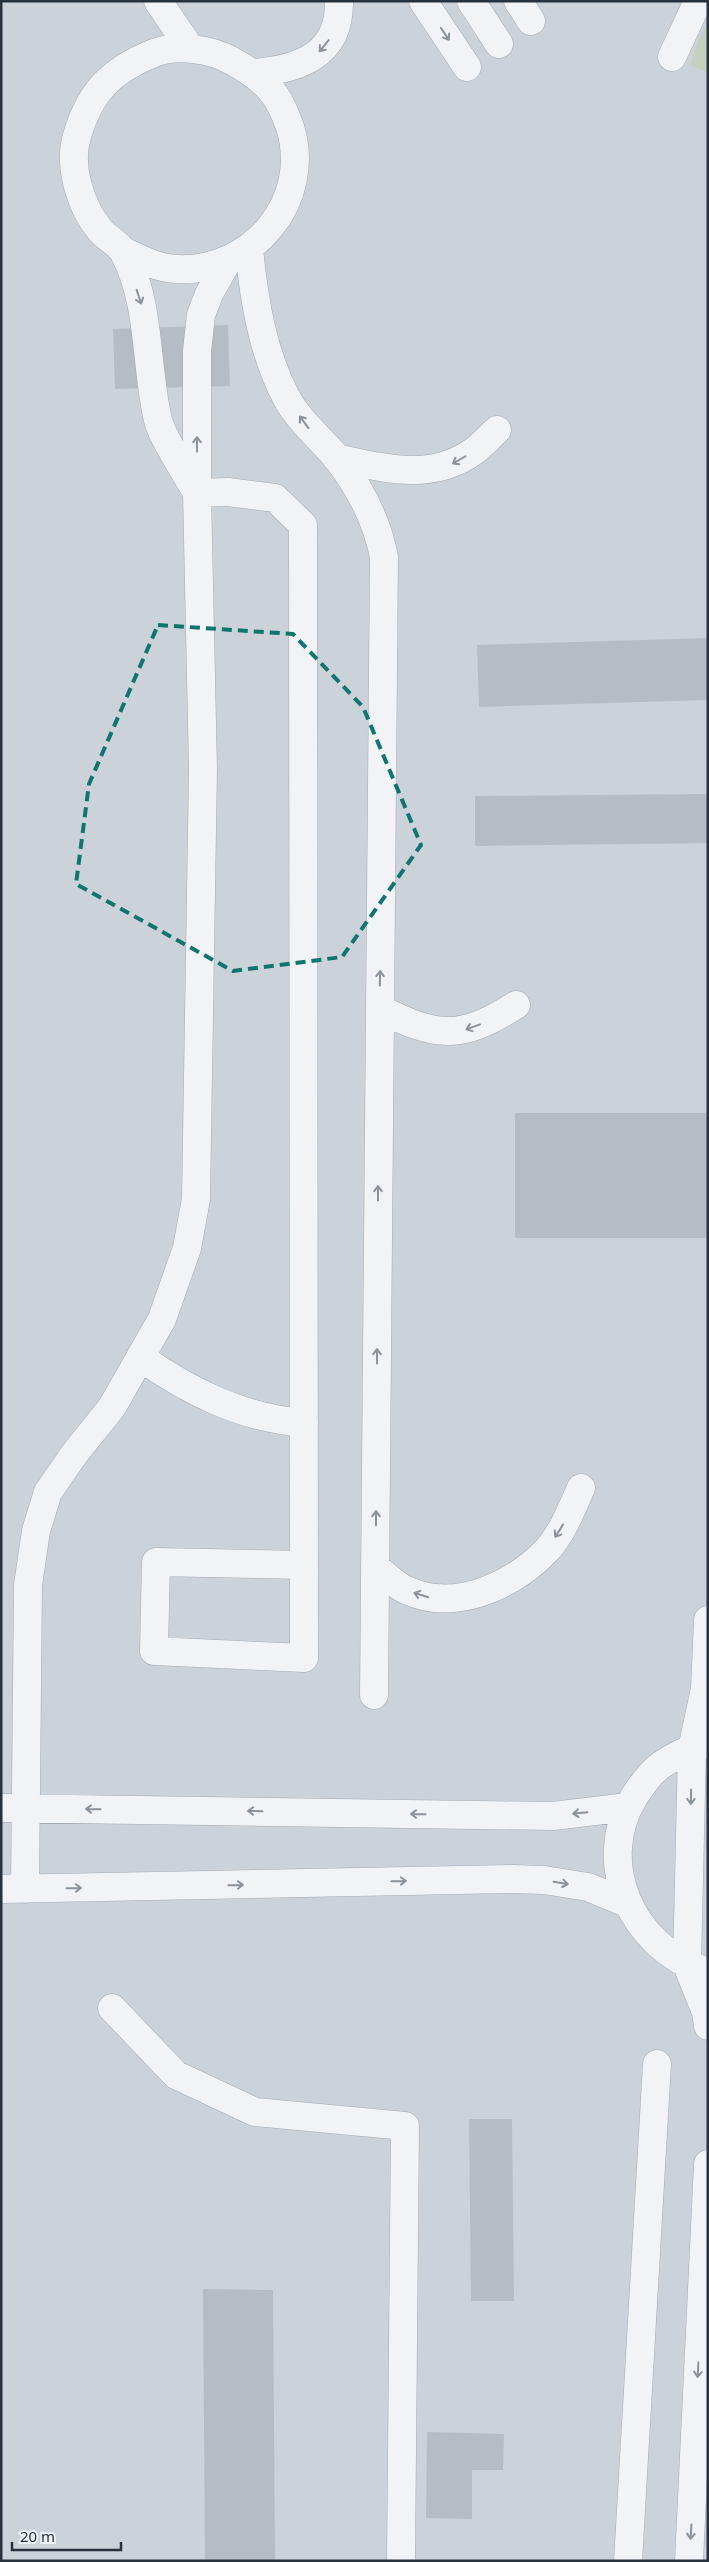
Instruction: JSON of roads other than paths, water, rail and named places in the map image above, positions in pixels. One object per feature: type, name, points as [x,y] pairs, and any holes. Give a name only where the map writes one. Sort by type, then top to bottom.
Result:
[{"type":"street","points":[[158,1],[190,48]]},
{"type":"street","points":[[254,73],[281,71],[300,65],[318,54],[330,40],[339,17],[339,1]]},
{"type":"street","points":[[423,1],[467,66]]},
{"type":"street","points":[[471,1],[499,44]]},
{"type":"street","points":[[672,57],[698,1]]},
{"type":"street","points":[[238,255],[202,268],[175,270],[148,263],[123,251],[99,229],[83,202],[75,171],[76,139],[86,108],[104,82],[129,63],[159,51],[190,48],[224,56],[254,73],[272,91],[285,113],[293,137],[295,162],[292,188],[282,211],[268,232],[238,255],[209,294],[201,315],[197,351],[197,493],[203,769],[196,1199],[187,1248],[162,1319],[112,1406],[75,1453],[48,1492],[36,1531],[28,1585],[14,1808],[13,1889],[514,1879],[544,1880],[588,1887],[627,1903]]},
{"type":"street","points":[[123,251],[142,303],[158,422],[197,493]]},
{"type":"street","points":[[238,255],[267,348],[286,397],[312,432],[336,458],[364,499],[380,536],[384,557],[374,1695]]},
{"type":"street","points":[[336,458],[388,469],[415,472],[449,465],[474,451],[497,430]]},
{"type":"street","points":[[197,493],[228,492],[275,498],[303,524],[304,1423],[304,1565],[304,1658],[154,1652],[156,1562],[304,1565]]},
{"type":"street","points":[[380,1010],[406,1023],[444,1032],[466,1030],[492,1020],[516,1005]]},
{"type":"street","points":[[140,1357],[170,1378],[209,1398],[275,1420],[304,1423]]},
{"type":"street","points":[[375,1567],[405,1590],[428,1598],[457,1599],[490,1589],[521,1574],[549,1547],[568,1517],[581,1488]]},
{"type":"street","points":[[708,1620],[700,1746],[697,1968],[708,2026]]},
{"type":"street","points":[[697,1968],[662,1949],[641,1929],[627,1903],[619,1871],[619,1838],[628,1807],[642,1785],[660,1766],[700,1746]]},
{"type":"street","points":[[14,1808],[554,1816],[628,1807]]},
{"type":"street","points":[[112,2008],[176,2075],[255,2112],[405,2126],[401,2561]]},
{"type":"street","points":[[628,2561],[657,2064]]},
{"type":"street","points":[[689,2561],[708,2164]]}]
